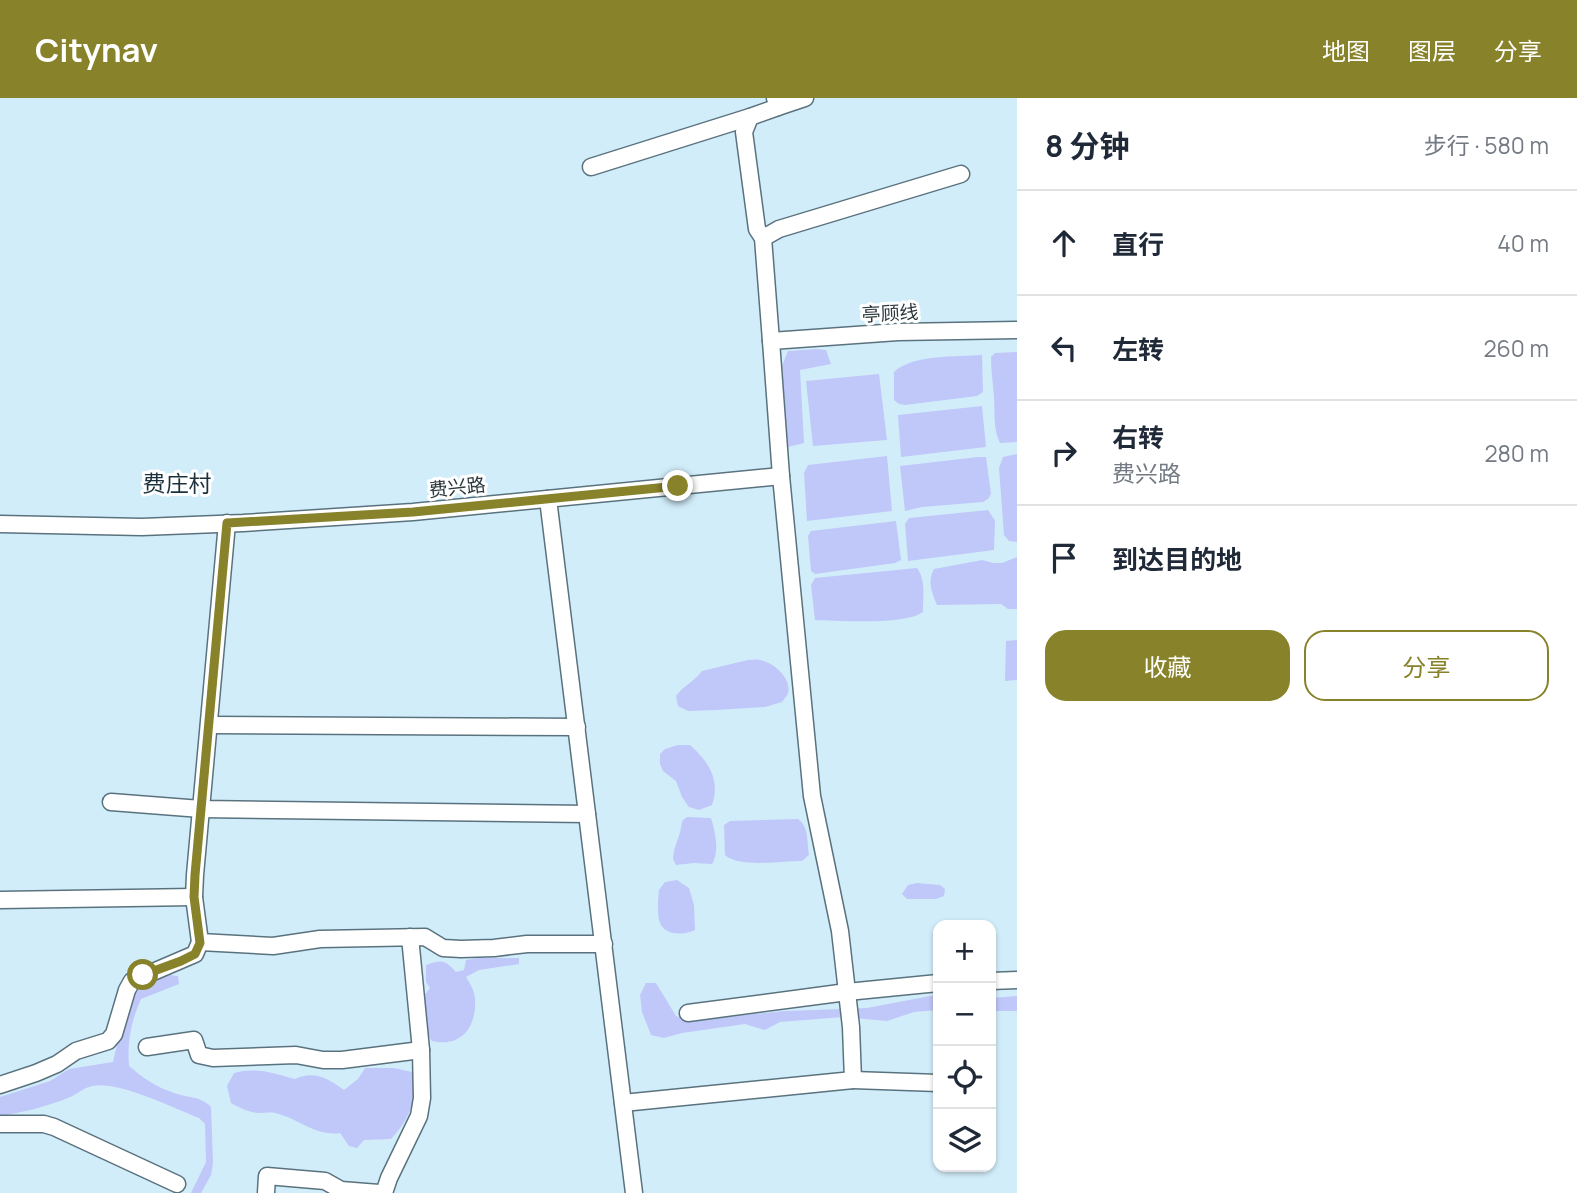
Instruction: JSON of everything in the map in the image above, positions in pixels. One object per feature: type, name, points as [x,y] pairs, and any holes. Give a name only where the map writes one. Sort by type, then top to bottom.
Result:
[{"type":"street","points":[[591,167],[750,117],[776,102],[804,98]]},
{"type":"street","points":[[750,117],[744,132],[757,229],[763,237],[781,477],[812,796],[840,931],[851,1027],[853,1080]]},
{"type":"street","points":[[763,237],[779,229],[961,174]]},
{"type":"street","name":"亭顾线","points":[[770,338],[1017,330]]},
{"type":"street","name":"费兴路","points":[[0,524],[142,527],[413,512],[781,477]]},
{"type":"street","points":[[548,499],[634,1193]]},
{"type":"street","points":[[0,1085],[57,1064],[76,1051],[108,1041],[114,1034],[132,981],[195,954],[200,943],[194,897],[227,523]]},
{"type":"street","points":[[209,725],[577,727]]},
{"type":"street","points":[[111,802],[201,809],[587,814]]},
{"type":"street","points":[[0,900],[194,897]]},
{"type":"street","points":[[266,1193],[267,1176],[325,1181],[341,1190],[382,1193],[419,1116],[422,1098],[421,1050],[410,937]]},
{"type":"street","points":[[200,943],[273,946],[320,939],[425,937],[443,948],[461,949],[527,944],[604,944]]},
{"type":"street","points":[[996,981],[1017,981]]},
{"type":"street","points":[[688,1013],[933,985]]},
{"type":"street","points":[[147,1046],[194,1040],[199,1055],[213,1058],[296,1055],[323,1060],[421,1050]]},
{"type":"street","points":[[623,1103],[853,1080],[933,1083]]},
{"type":"street","points":[[0,1124],[44,1124],[54,1127],[177,1184]]},
{"type":"water","points":[[826,350],[831,364],[800,370],[804,443],[788,447],[782,366],[788,351]]},
{"type":"water","points":[[1017,352],[1017,442],[1000,443],[995,427],[991,357],[995,353]]},
{"type":"water","points":[[982,355],[983,392],[977,396],[905,405],[894,400],[894,372],[902,366],[924,359]]},
{"type":"water","points":[[879,374],[887,440],[813,446],[806,381]]},
{"type":"water","points":[[982,406],[986,447],[901,457],[898,415]]},
{"type":"water","points":[[1017,454],[1017,542],[1009,541],[1004,535],[999,468],[1003,457]]},
{"type":"water","points":[[887,456],[892,511],[807,521],[804,473],[808,465]]},
{"type":"water","points":[[986,457],[991,494],[988,499],[983,502],[905,511],[900,466]]},
{"type":"water","points":[[988,510],[995,521],[994,550],[908,561],[905,524],[909,518]]},
{"type":"water","points":[[896,521],[901,560],[815,574],[811,571],[808,536],[811,531]]},
{"type":"water","points":[[1017,557],[1017,609],[1008,609],[1001,604],[937,605],[931,583],[934,569],[982,560],[1002,563]]},
{"type":"water","points":[[917,568],[923,583],[923,612],[888,621],[815,620],[811,585],[815,578]]},
{"type":"water","points":[[1017,640],[1017,680],[1005,681],[1006,641]]},
{"type":"water","points":[[748,660],[765,661],[776,667],[784,676],[788,693],[782,702],[765,707],[716,710],[688,711],[678,706],[676,696],[702,671]]},
{"type":"water","points":[[690,745],[707,764],[715,787],[712,805],[699,810],[689,807],[676,781],[663,771],[660,754],[665,749]]},
{"type":"water","points":[[687,817],[711,818],[716,848],[712,864],[676,865],[673,859],[675,849],[682,821]]},
{"type":"water","points":[[798,819],[806,830],[809,855],[802,861],[750,863],[725,855],[724,825],[730,821]]},
{"type":"water","points":[[677,880],[689,888],[694,905],[695,930],[686,933],[666,930],[659,920],[659,890],[665,882]]},
{"type":"water","points":[[908,885],[940,885],[945,889],[944,896],[936,899],[907,899],[902,894]]},
{"type":"water","points":[[519,958],[519,964],[479,970],[466,977],[475,998],[470,1026],[466,1033],[452,1041],[432,1041],[426,1032],[423,997],[430,988],[426,982],[426,965],[442,962],[456,972],[464,970],[466,960]]},
{"type":"water","points":[[170,975],[178,976],[179,984],[141,999],[130,1032],[129,1066],[161,1088],[199,1099],[211,1107],[213,1163],[211,1175],[201,1193],[191,1193],[206,1162],[205,1124],[199,1118],[146,1096],[116,1087],[92,1086],[51,1104],[0,1116],[0,1097],[50,1081],[69,1069],[113,1062],[124,1014],[134,991],[146,983]]},
{"type":"water","points":[[646,983],[656,983],[676,1016],[689,1020],[786,1011],[867,1008],[930,996],[933,996],[933,1010],[914,1012],[887,1021],[843,1017],[780,1022],[765,1030],[745,1024],[664,1038],[651,1035],[642,1012],[640,995]]},
{"type":"water","points":[[1017,996],[1017,1011],[996,1011],[996,998]]},
{"type":"water","points":[[365,1068],[394,1068],[412,1072],[414,1090],[407,1117],[391,1139],[364,1140],[357,1148],[349,1146],[340,1133],[315,1130],[283,1115],[241,1108],[231,1103],[227,1086],[234,1073],[258,1071],[295,1079],[315,1075],[344,1090],[358,1079]]},
{"type":"district","name":"费庄村","points":[[177,483]]},
{"type":"route","points":[[143,975],[195,954],[200,943],[194,897],[195,875],[227,523],[413,512],[678,486]]}]
